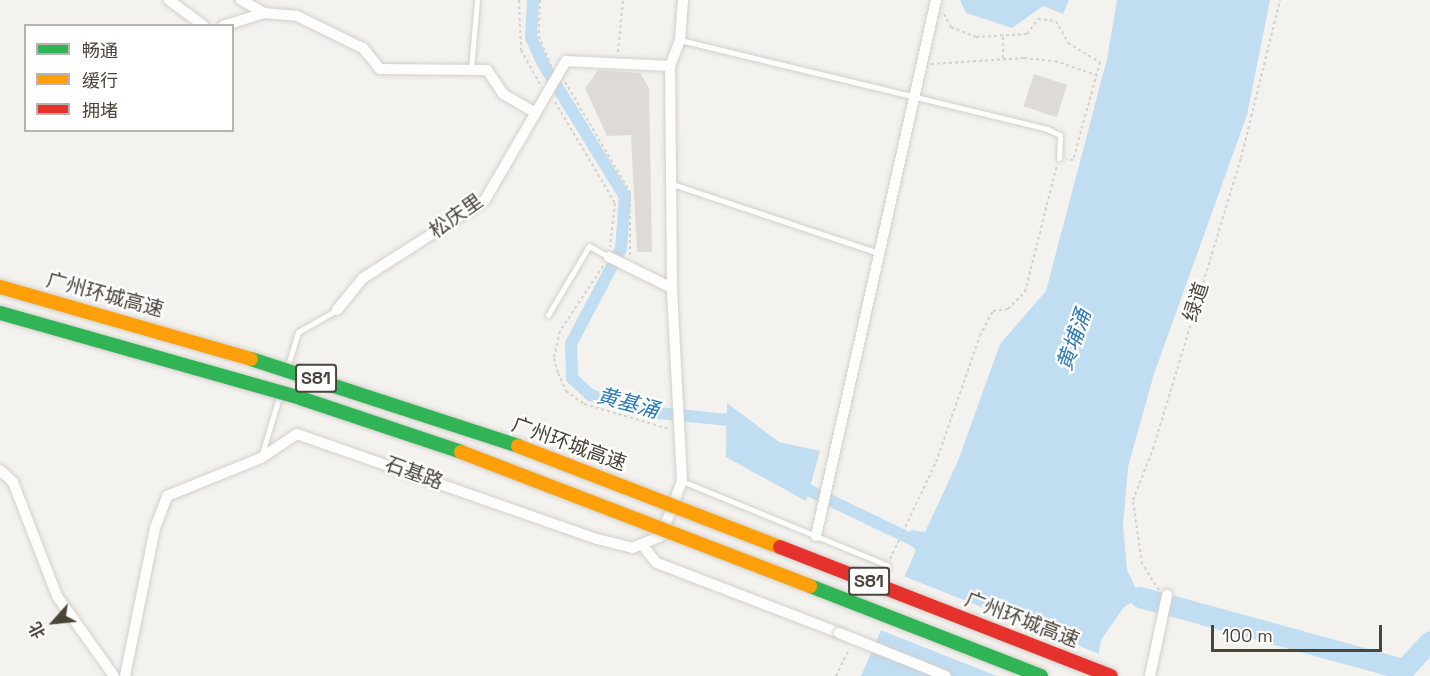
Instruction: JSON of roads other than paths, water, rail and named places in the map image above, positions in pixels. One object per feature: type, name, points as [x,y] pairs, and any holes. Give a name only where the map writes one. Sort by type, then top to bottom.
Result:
[{"type":"highway","name":"广州环城高速","points":[[0,287],[284,368],[536,452],[1111,676]]},
{"type":"highway","name":"S81","points":[[0,313],[289,395],[495,463],[1041,676]]},
{"type":"street","points":[[169,0],[201,24]]},
{"type":"street","points":[[241,0],[264,13]]},
{"type":"street","points":[[683,0],[680,40],[670,66],[672,288],[678,349],[678,428],[682,481],[661,536],[643,546],[657,563],[946,676]]},
{"type":"street","points":[[816,536],[911,96],[936,0]]},
{"type":"street","points":[[229,24],[264,13],[297,16],[363,48],[380,69],[487,70],[503,94],[536,113]]},
{"type":"street","name":"松庆里","points":[[337,310],[363,278],[485,200],[559,77],[566,61],[670,66]]},
{"type":"street","points":[[609,257],[672,288]]},
{"type":"street","name":"石基路","points":[[125,676],[162,503],[179,489],[261,458],[297,434],[307,434],[597,539],[643,546]]},
{"type":"street","points":[[0,470],[13,482],[57,596],[114,676]]},
{"type":"street","points":[[1150,676],[1167,597]]},
{"type":"lane","points":[[471,69],[477,0]]},
{"type":"lane","points":[[680,40],[1047,129],[1060,135],[1059,158]]},
{"type":"lane","points":[[670,184],[878,253]]},
{"type":"lane","points":[[548,315],[589,246],[609,257]]},
{"type":"lane","points":[[261,458],[298,332],[337,310]]},
{"type":"lane","points":[[665,349],[678,349]]},
{"type":"lane","points":[[682,481],[887,565]]},
{"type":"water","points":[[960,0],[1069,0],[1063,14],[1043,6],[1012,28],[966,13]]},
{"type":"water","name":"黄埔涌","points":[[1117,0],[1270,0],[1247,115],[1154,374],[1128,467],[1123,525],[1127,570],[1140,597],[1124,607],[1101,640],[1095,676],[861,676],[916,550],[907,541],[911,530],[925,532],[958,461],[1000,344],[1046,291],[1107,59]]},
{"type":"water","points":[[727,403],[779,442],[820,451],[806,501],[726,457]]},
{"type":"waterway","name":"黄基涌","points":[[533,0],[531,37],[542,62],[625,197],[621,249],[571,344],[572,378],[590,395],[648,412],[729,420],[738,429]]},
{"type":"waterway","name":"黄基涌","points":[[796,484],[921,544]]},
{"type":"waterway","points":[[1140,597],[1404,669],[1430,641]]}]
